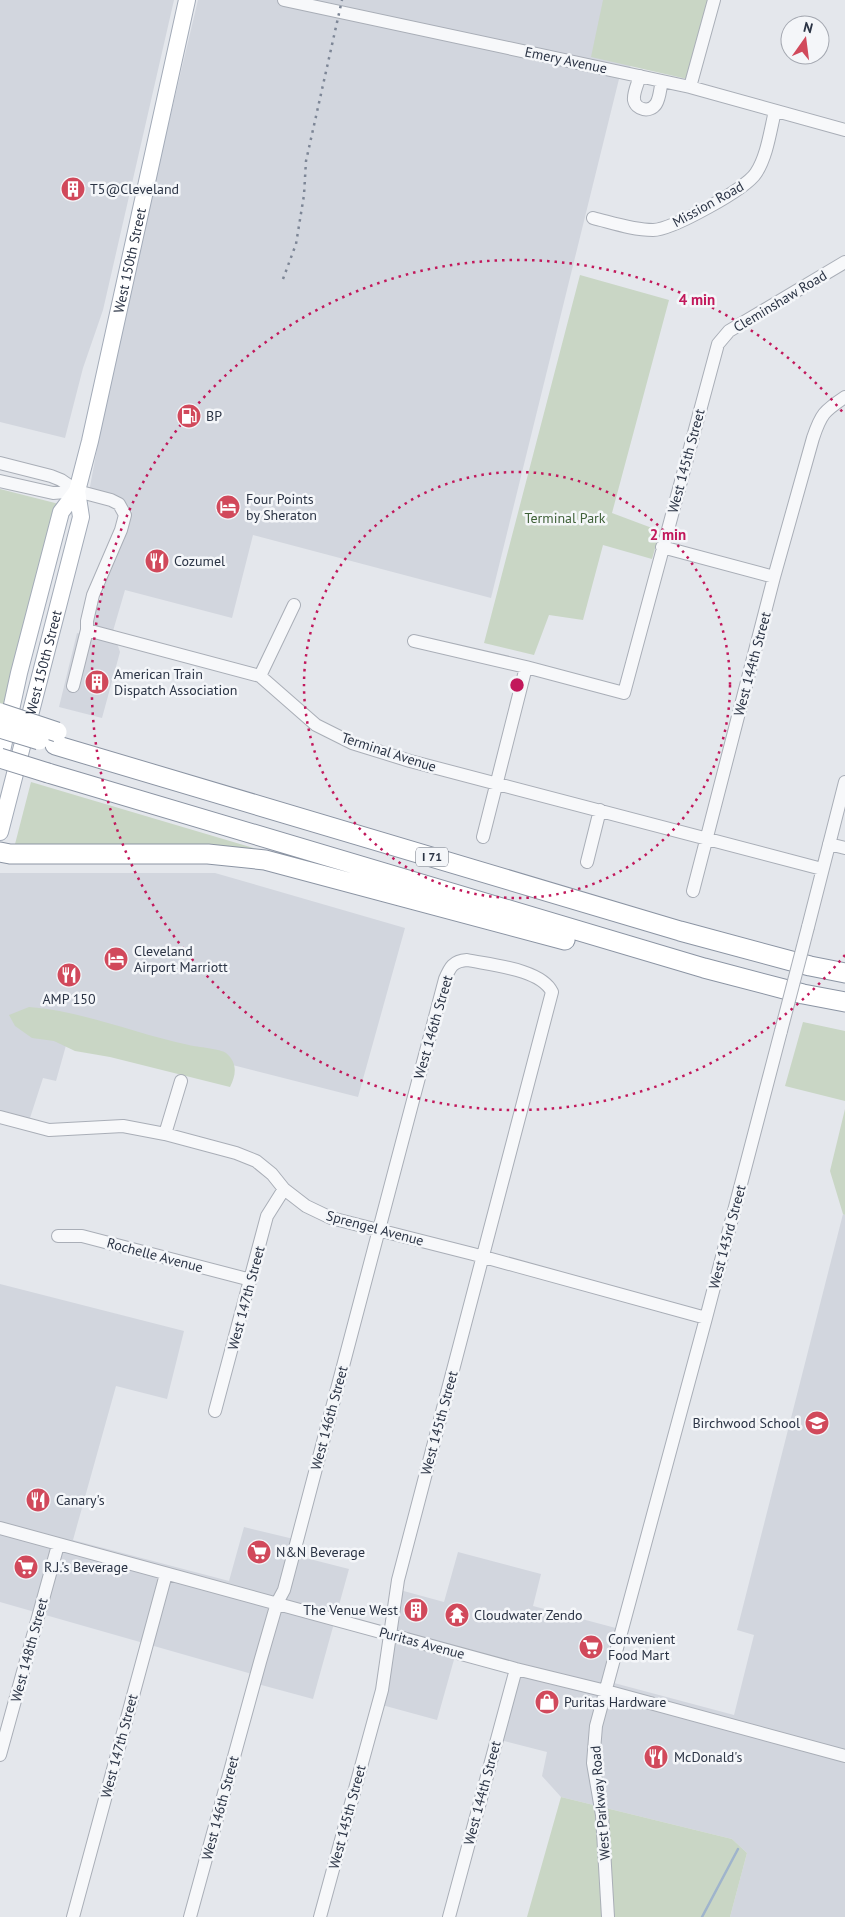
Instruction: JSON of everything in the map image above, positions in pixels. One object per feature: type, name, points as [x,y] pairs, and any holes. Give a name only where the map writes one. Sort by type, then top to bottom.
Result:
[{"type":"highway","points":[[0,713],[56,738]]},
{"type":"highway","points":[[0,728],[56,738],[695,924],[810,966],[845,973]]},
{"type":"highway","name":"I 71","points":[[0,759],[704,968],[803,994],[845,1002]]},
{"type":"highway","points":[[0,852],[10,854],[208,854],[265,860],[584,945],[704,968]]},
{"type":"main road","name":"West 150th Street","points":[[0,832],[81,517],[77,491],[122,300],[187,0]]},
{"type":"main road","name":"West 150th Street","points":[[0,759],[19,673],[61,512],[77,491]]},
{"type":"street","name":"Emery Avenue","points":[[284,0],[690,87],[845,130]]},
{"type":"street","points":[[690,87],[714,0]]},
{"type":"street","points":[[640,76],[634,98],[636,105],[643,109],[650,109],[656,104],[662,81]]},
{"type":"street","name":"Mission Road","points":[[594,218],[628,227],[655,230],[679,223],[743,186],[755,174],[763,158],[775,112]]},
{"type":"street","name":"Cleminshaw Road","points":[[718,344],[729,331],[845,262]]},
{"type":"street","name":"West 145th Street","points":[[526,667],[624,694],[718,344]]},
{"type":"street","name":"West 144th Street","points":[[693,891],[774,577],[813,438],[820,418],[829,407],[845,397]]},
{"type":"street","points":[[0,463],[51,476],[61,480],[77,491]]},
{"type":"street","points":[[0,480],[53,493],[77,491],[111,500],[119,504],[125,515],[121,530],[93,595],[87,620],[88,630],[73,686]]},
{"type":"street","points":[[662,547],[774,577]]},
{"type":"street","points":[[260,676],[294,605]]},
{"type":"street","name":"Terminal Avenue","points":[[88,630],[260,676],[316,725],[352,743],[410,761],[707,838],[822,870]]},
{"type":"street","points":[[414,641],[526,667],[483,837]]},
{"type":"street","name":"West 143rd Street","points":[[606,1691],[706,1318],[845,782]]},
{"type":"street","points":[[587,862],[600,810]]},
{"type":"street","points":[[830,844],[845,848]]},
{"type":"street","name":"West 146th Street","points":[[190,1917],[277,1603],[284,1590],[445,979],[452,965],[458,960],[498,966]]},
{"type":"street","name":"West 145th Street","points":[[320,1917],[382,1690],[398,1580],[552,992],[548,984],[530,974],[498,966]]},
{"type":"street","points":[[165,1134],[182,1081]]},
{"type":"street","name":"Sprengel Avenue","points":[[0,1117],[50,1130],[123,1126],[165,1134],[236,1152],[256,1161],[272,1174],[284,1189],[306,1206],[331,1218],[706,1318]]},
{"type":"street","name":"West 147th Street","points":[[215,1411],[267,1216],[284,1189]]},
{"type":"street","name":"Rochelle Avenue","points":[[58,1236],[82,1236],[251,1280]]},
{"type":"street","name":"Puritas Avenue","points":[[0,1528],[516,1669],[606,1691],[845,1756]]},
{"type":"street","name":"West 148th Street","points":[[0,1755],[58,1545]]},
{"type":"street","name":"West 147th Street","points":[[73,1917],[166,1574]]},
{"type":"street","name":"West 144th Street","points":[[449,1917],[516,1669]]},
{"type":"street","name":"West Parkway Road","points":[[606,1691],[596,1726],[593,1763],[602,1815],[608,1917]]},
{"type":"shaded area","name":"T5@Cleveland","points":[[0,0],[174,0],[103,310],[83,368],[65,438],[0,422]]},
{"type":"shaded area","points":[[198,0],[650,0],[630,68],[619,79],[491,598],[253,535],[232,618],[125,590],[113,631],[91,624],[132,511],[89,492],[118,336]]},
{"type":"shaded area","points":[[77,633],[117,643],[120,652],[102,718],[59,707]]},
{"type":"shaded area","points":[[0,873],[215,873],[405,928],[358,1097],[72,1024],[56,1081],[43,1078],[29,1121],[0,1113]]},
{"type":"shaded area","points":[[843,1214],[845,1215],[845,1917],[730,1917],[747,1853],[732,1839],[561,1797],[542,1776],[547,1752],[500,1740],[519,1675],[455,1656],[437,1720],[382,1705],[400,1590],[444,1602],[458,1552],[541,1574],[533,1606],[627,1631],[614,1683],[734,1715],[754,1635],[737,1630]]},
{"type":"shaded area","points":[[0,1284],[184,1331],[167,1399],[116,1386],[73,1540],[229,1581],[244,1527],[302,1541],[298,1556],[349,1569],[313,1699],[250,1682],[252,1674],[0,1602]]},
{"type":"green space","points":[[603,0],[708,0],[687,79],[591,57]]},
{"type":"green space","name":"Terminal Park","points":[[580,275],[669,300],[612,513],[660,531],[652,559],[603,545],[583,620],[549,615],[534,655],[484,643]]},
{"type":"green space","points":[[0,489],[59,504],[9,706],[0,703]]},
{"type":"green space","points":[[31,782],[270,853],[14,848]]},
{"type":"green space","points":[[29,1007],[69,1013],[226,1053],[233,1061],[235,1069],[232,1083],[230,1087],[110,1057],[75,1051],[54,1041],[32,1038],[15,1026],[9,1015]]},
{"type":"green space","points":[[803,1022],[845,1031],[845,1101],[785,1086]]},
{"type":"green space","points":[[845,1109],[845,1215],[843,1214],[830,1171]]},
{"type":"green space","points":[[561,1797],[732,1839],[747,1853],[730,1917],[527,1917]]},
{"type":"waterway","points":[[702,1917],[738,1849]]},
{"type":"railway","points":[[283,279],[296,244],[304,195],[306,161],[342,0]]},
{"type":"place","name":"T5@Cleveland","points":[[73,189]]},
{"type":"place","name":"BP","points":[[189,416]]},
{"type":"place","name":"Four Points by Sheraton","points":[[228,507]]},
{"type":"place","name":"Cozumel","points":[[157,561]]},
{"type":"place","name":"American Train Dispatch Association","points":[[97,682]]},
{"type":"place","name":"Cleveland Airport Marriott","points":[[116,959]]},
{"type":"place","name":"AMP 150","points":[[69,975]]},
{"type":"place","name":"Birchwood School","points":[[817,1423]]},
{"type":"place","name":"Canary's","points":[[38,1500]]},
{"type":"place","name":"N&N Beverage","points":[[259,1552]]},
{"type":"place","name":"R.J.'s Beverage","points":[[26,1567]]},
{"type":"place","name":"The Venue West","points":[[416,1610]]},
{"type":"place","name":"Cloudwater Zendo","points":[[457,1615]]},
{"type":"place","name":"Convenient Food Mart","points":[[591,1647]]},
{"type":"place","name":"Puritas Hardware","points":[[547,1702]]},
{"type":"place","name":"McDonald's","points":[[656,1757]]}]
